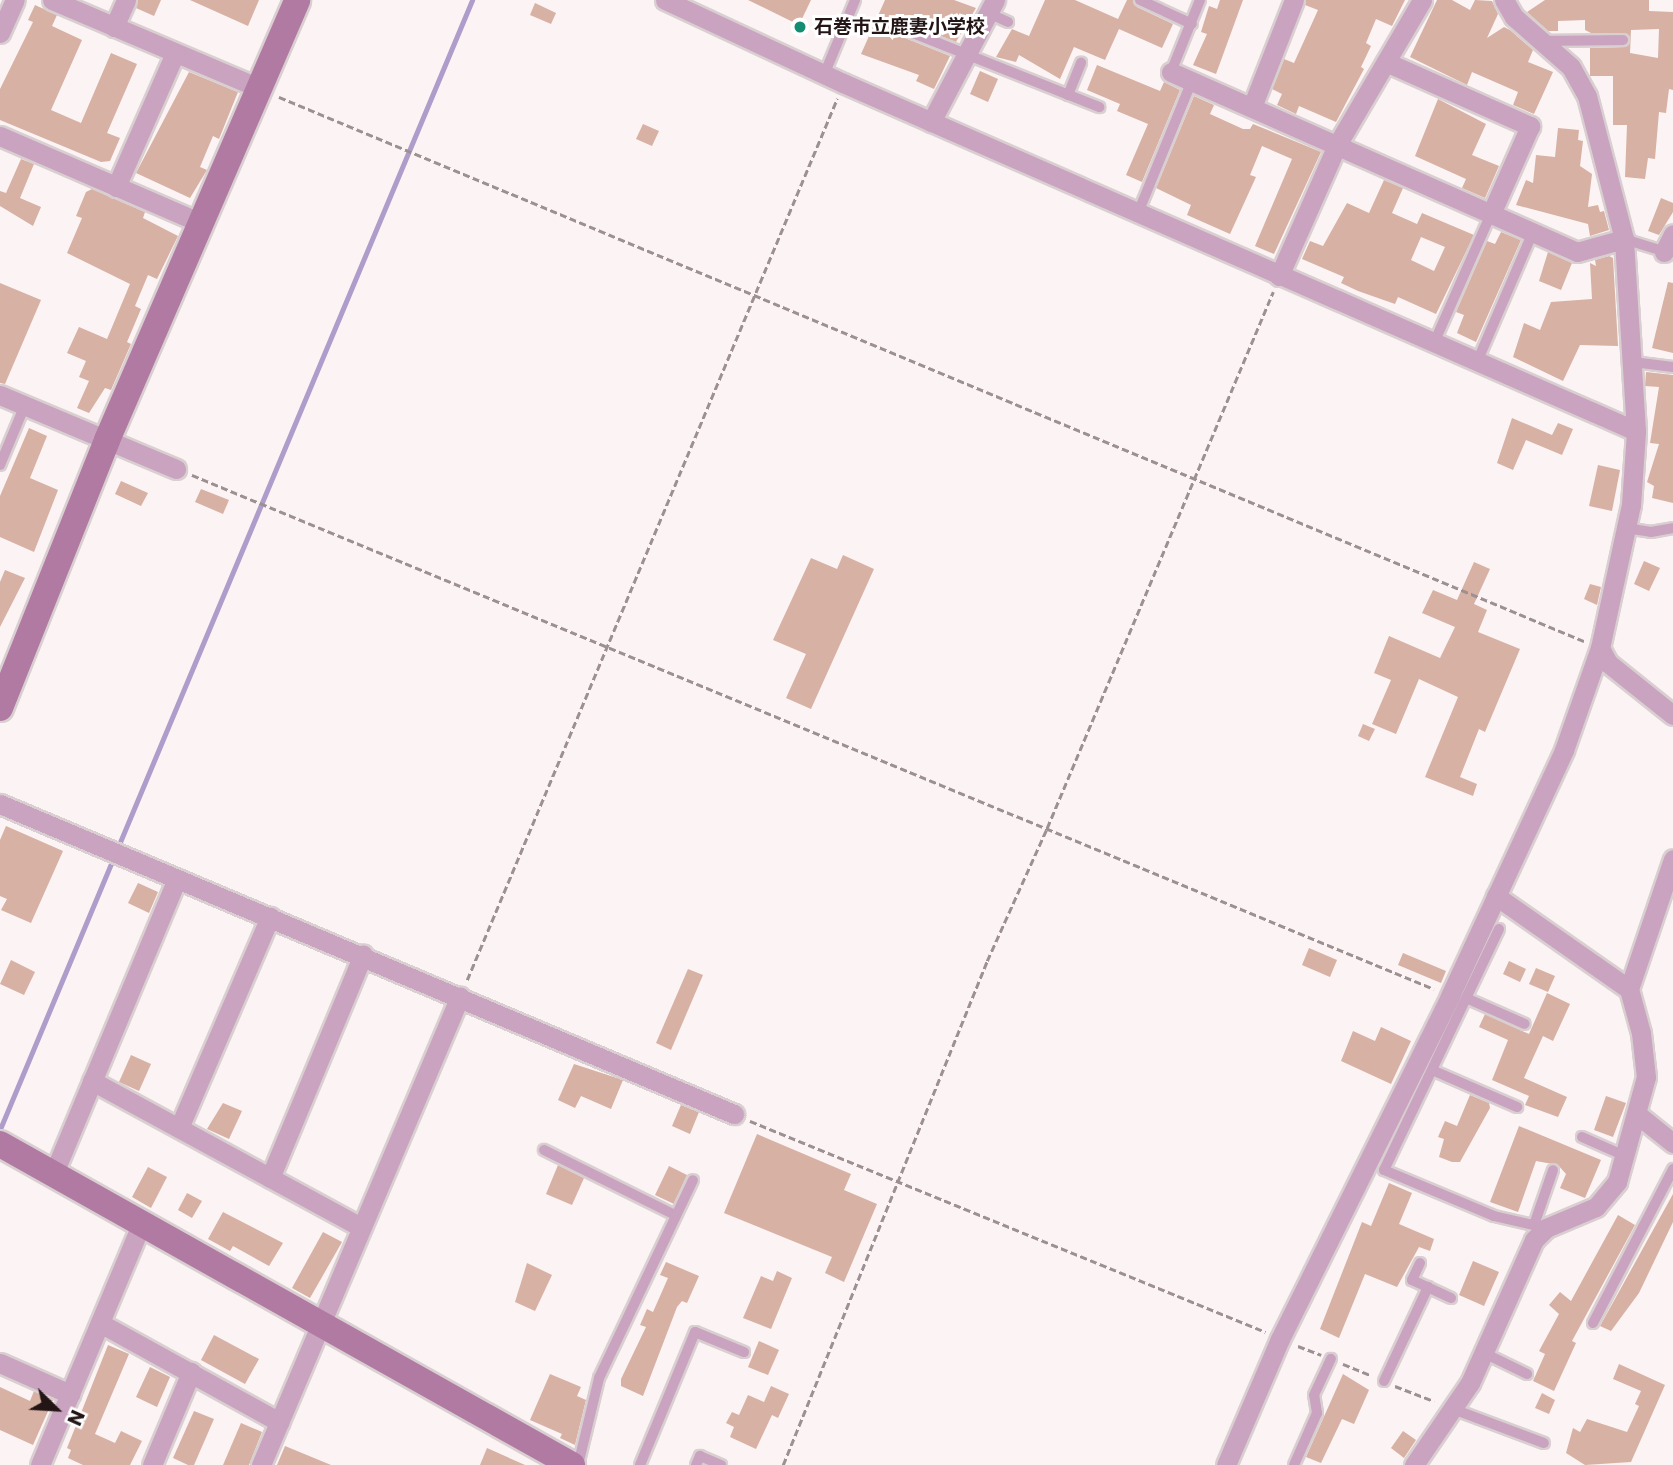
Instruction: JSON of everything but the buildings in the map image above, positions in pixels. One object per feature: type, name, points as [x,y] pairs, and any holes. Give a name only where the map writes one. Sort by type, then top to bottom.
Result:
[{"type":"street","points":[[0,33],[15,0]]},
{"type":"street","points":[[52,0],[259,88]]},
{"type":"street","points":[[114,27],[126,0]]},
{"type":"street","points":[[0,708],[107,440],[297,0]]},
{"type":"street","points":[[665,0],[824,75],[1636,431]]},
{"type":"street","points":[[1252,107],[1294,0]]},
{"type":"street","points":[[1279,276],[1337,145],[1422,0]]},
{"type":"street","points":[[1226,1465],[1280,1339],[1458,997],[1496,896],[1564,750],[1600,648],[1626,528],[1636,431],[1624,239],[1587,96],[1571,67],[1539,41],[1504,0]]},
{"type":"street","points":[[931,122],[991,6]]},
{"type":"street","points":[[116,187],[175,53]]},
{"type":"street","points":[[1386,62],[1530,126],[1492,214]]},
{"type":"street","points":[[1171,72],[1577,252],[1624,239]]},
{"type":"street","points":[[0,136],[201,223]]},
{"type":"street","points":[[0,395],[176,469]]},
{"type":"street","points":[[1600,648],[1608,663],[1673,715]]},
{"type":"street","points":[[0,804],[363,955],[734,1114]]},
{"type":"street","points":[[1414,1465],[1453,1409],[1484,1353],[1540,1226],[1596,1207],[1617,1182],[1638,1115],[1646,1077],[1641,1033],[1629,989],[1673,859]]},
{"type":"street","points":[[53,1175],[177,879]]},
{"type":"street","points":[[1496,896],[1629,989]]},
{"type":"street","points":[[179,1128],[270,916]]},
{"type":"street","points":[[270,1178],[363,955]]},
{"type":"street","points":[[261,1465],[460,996]]},
{"type":"street","points":[[92,1081],[361,1227]]},
{"type":"street","points":[[1638,1115],[1673,1143]]},
{"type":"street","points":[[2,1146],[572,1465]]},
{"type":"street","points":[[40,1465],[141,1225]]},
{"type":"street","points":[[100,1324],[279,1422]]},
{"type":"street","points":[[0,1363],[69,1394]]},
{"type":"street","points":[[152,1465],[191,1373]]},
{"type":"lane","points":[[824,75],[855,0]]},
{"type":"lane","points":[[1140,0],[1192,24]]},
{"type":"lane","points":[[1171,72],[1200,0]]},
{"type":"lane","points":[[991,6],[1009,22]]},
{"type":"lane","points":[[908,31],[1099,107]]},
{"type":"lane","points":[[1539,41],[1623,40]]},
{"type":"lane","points":[[1068,95],[1081,63]]},
{"type":"lane","points":[[1138,213],[1192,81]]},
{"type":"lane","points":[[1434,343],[1492,214]]},
{"type":"lane","points":[[1477,362],[1533,232]]},
{"type":"lane","points":[[1624,239],[1670,247]]},
{"type":"lane","points":[[1633,362],[1673,367]]},
{"type":"lane","points":[[0,465],[25,405]]},
{"type":"lane","points":[[1626,528],[1651,532],[1673,528]]},
{"type":"lane","points":[[1499,929],[1458,997],[1432,1070],[1384,1170],[1494,1216],[1540,1226],[1553,1170]]},
{"type":"lane","points":[[1458,997],[1525,1024]]},
{"type":"lane","points":[[1432,1070],[1517,1107]]},
{"type":"lane","points":[[1582,1137],[1625,1156]]},
{"type":"lane","points":[[544,1150],[675,1215]]},
{"type":"lane","points":[[1593,1324],[1673,1169]]},
{"type":"lane","points":[[578,1465],[599,1378],[693,1180]]},
{"type":"lane","points":[[1420,1264],[1412,1280],[1451,1298]]},
{"type":"lane","points":[[1384,1381],[1427,1287]]},
{"type":"lane","points":[[640,1465],[695,1332],[744,1352]]},
{"type":"lane","points":[[1484,1353],[1527,1374]]},
{"type":"lane","points":[[1294,1465],[1317,1413],[1314,1395],[1331,1359]]},
{"type":"lane","points":[[1453,1409],[1544,1443]]},
{"type":"lane","points":[[696,1465],[700,1456],[721,1465]]},
{"type":"path","points":[[460,996],[843,83]]},
{"type":"path","points":[[259,88],[1600,648]]},
{"type":"path","points":[[783,1465],[986,961],[1047,828],[1279,276]]},
{"type":"path","points":[[176,469],[607,649],[1458,997]]},
{"type":"path","points":[[734,1114],[1453,1409]]},
{"type":"waterway","points":[[0,1129],[472,0]]},
{"type":"place","name":"石巻市立鹿妻小学校","points":[[800,27]]}]
